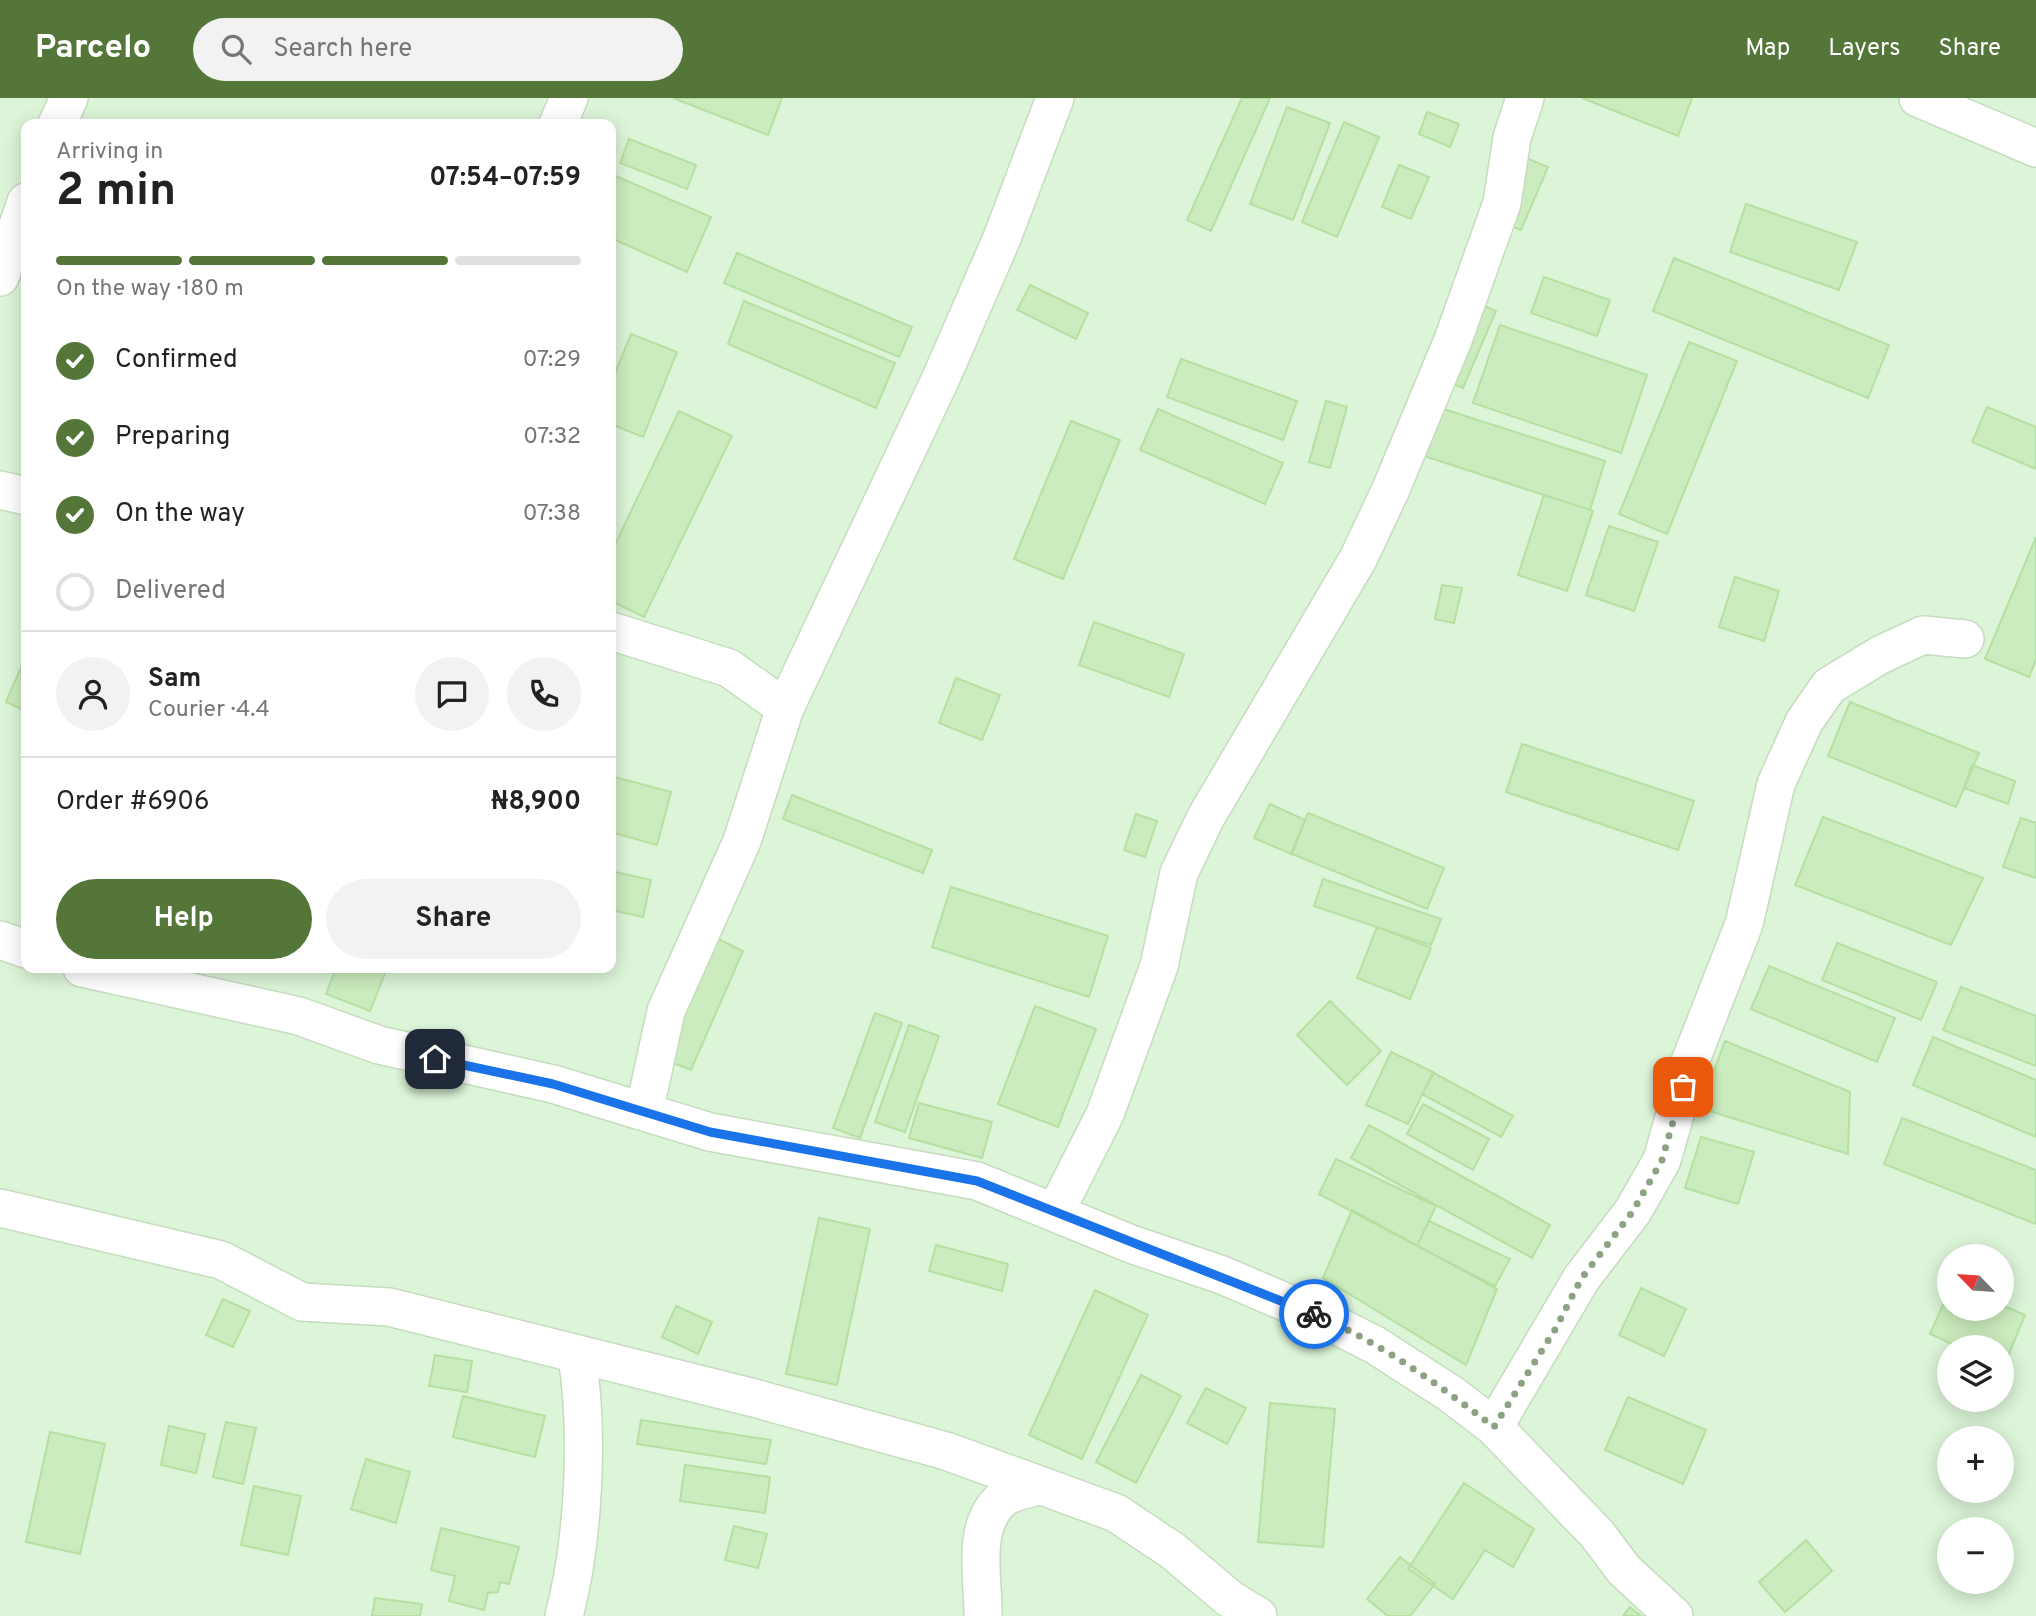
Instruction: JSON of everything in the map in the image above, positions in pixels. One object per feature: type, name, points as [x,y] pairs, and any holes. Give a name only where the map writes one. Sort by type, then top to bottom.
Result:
[{"type":"street","points":[[59,119],[69,98]]},
{"type":"street","points":[[560,119],[569,98]]},
{"type":"street","points":[[644,1112],[666,1011],[742,841],[785,708],[941,378],[1002,238],[1055,98]]},
{"type":"street","points":[[1056,1212],[1105,1114],[1159,966],[1179,873],[1206,817],[1358,559],[1396,477],[1453,340],[1502,203],[1512,138],[1525,98]]},
{"type":"street","points":[[1918,98],[2036,148]]},
{"type":"street","points":[[0,278],[21,217]]},
{"type":"street","points":[[0,490],[21,495]]},
{"type":"street","points":[[616,633],[729,668],[785,708]]},
{"type":"street","points":[[1494,1427],[1556,1328],[1581,1279],[1633,1211],[1662,1160],[1690,1062],[1745,924],[1776,784],[1804,722],[1829,686],[1881,655],[1923,635],[1965,639]]},
{"type":"street","points":[[0,940],[21,947]]},
{"type":"street","points":[[105,973],[299,1016],[379,1045],[553,1084],[710,1132],[977,1181],[1318,1316],[1375,1345],[1451,1394],[1494,1427],[1597,1534],[1624,1570],[1674,1616]]},
{"type":"street","points":[[0,1208],[221,1261],[302,1302],[389,1307],[754,1398],[946,1451],[1116,1513],[1173,1551],[1230,1599],[1258,1616]]},
{"type":"street","points":[[564,1616],[571,1589],[582,1482],[583,1397],[577,1356]]},
{"type":"street","points":[[983,1616],[980,1566],[986,1525],[1003,1499],[1038,1486]]},
{"type":"shaded area","points":[[0,98],[2036,98],[2036,1616],[0,1616]]},
{"type":"building","points":[[673,98],[782,98],[768,135]]},
{"type":"building","points":[[1242,98],[1270,98],[1211,231],[1187,220]]},
{"type":"building","points":[[1582,98],[1692,98],[1678,136]]},
{"type":"building","points":[[1287,107],[1330,123],[1293,220],[1250,204]]},
{"type":"building","points":[[1427,112],[1459,124],[1450,147],[1419,134]]},
{"type":"building","points":[[1344,122],[1379,137],[1337,237],[1302,222]]},
{"type":"building","points":[[629,139],[696,165],[687,189],[620,163]]},
{"type":"building","points":[[1519,155],[1548,167],[1521,230],[1492,218]]},
{"type":"building","points":[[1399,165],[1429,177],[1411,219],[1382,207]]},
{"type":"building","points":[[616,176],[711,217],[687,272],[616,240]]},
{"type":"building","points":[[1746,204],[1857,242],[1839,290],[1730,252]]},
{"type":"building","points":[[737,253],[912,327],[899,357],[724,283]]},
{"type":"building","points":[[1674,258],[1889,345],[1868,398],[1653,311]]},
{"type":"building","points":[[1544,277],[1610,300],[1597,336],[1531,313]]},
{"type":"building","points":[[1030,285],[1088,313],[1076,339],[1017,310]]},
{"type":"building","points":[[1464,297],[1496,311],[1463,388],[1431,375]]},
{"type":"building","points":[[744,301],[895,363],[876,408],[728,344]]},
{"type":"building","points":[[1500,325],[1647,375],[1621,453],[1473,403]]},
{"type":"building","points":[[631,334],[677,352],[643,437],[616,426],[616,371]]},
{"type":"building","points":[[1689,342],[1737,361],[1667,534],[1619,514]]},
{"type":"building","points":[[1181,359],[1297,401],[1283,440],[1167,397]]},
{"type":"building","points":[[1326,401],[1347,407],[1330,468],[1309,462]]},
{"type":"building","points":[[1428,404],[1605,461],[1590,510],[1412,452]]},
{"type":"building","points":[[1987,407],[2036,427],[2036,469],[1972,442]]},
{"type":"building","points":[[1158,409],[1283,463],[1265,504],[1140,450]]},
{"type":"building","points":[[679,411],[732,436],[644,617],[616,603],[616,543]]},
{"type":"building","points":[[1071,421],[1120,440],[1063,579],[1014,559]]},
{"type":"building","points":[[1544,495],[1593,511],[1567,591],[1518,575]]},
{"type":"building","points":[[1609,526],[1658,542],[1634,611],[1586,595]]},
{"type":"building","points":[[2036,537],[2036,659],[2029,677],[1985,659]]},
{"type":"building","points":[[1735,577],[1779,591],[1764,641],[1719,627]]},
{"type":"building","points":[[1442,585],[1462,588],[1454,623],[1435,619]]},
{"type":"building","points":[[1094,622],[1184,654],[1169,697],[1079,665]]},
{"type":"building","points":[[21,668],[21,709],[6,702]]},
{"type":"building","points":[[956,678],[1000,695],[982,740],[939,723]]},
{"type":"building","points":[[1850,702],[1979,753],[1956,807],[1828,756]]},
{"type":"building","points":[[1522,744],[1694,801],[1678,850],[1506,792]]},
{"type":"building","points":[[1972,765],[2015,781],[2008,804],[1964,788]]},
{"type":"building","points":[[616,777],[671,792],[657,845],[616,833]]},
{"type":"building","points":[[792,795],[932,850],[923,873],[783,819]]},
{"type":"building","points":[[1270,804],[1305,820],[1291,854],[1254,838]]},
{"type":"building","points":[[1308,813],[1444,868],[1427,909],[1292,854]]},
{"type":"building","points":[[1136,814],[1157,821],[1145,857],[1124,850]]},
{"type":"building","points":[[1823,817],[1983,878],[1951,945],[1795,885]]},
{"type":"building","points":[[2021,818],[2036,823],[2036,878],[2003,867]]},
{"type":"building","points":[[616,872],[651,880],[643,917],[616,911]]},
{"type":"building","points":[[1323,879],[1441,919],[1431,945],[1314,906]]},
{"type":"building","points":[[951,887],[1108,936],[1089,997],[932,947]]},
{"type":"building","points":[[1377,927],[1431,948],[1410,999],[1357,978]]},
{"type":"building","points":[[716,938],[743,951],[691,1070],[663,1059]]},
{"type":"building","points":[[1837,943],[1937,982],[1921,1020],[1822,980]]},
{"type":"building","points":[[1769,966],[1895,1018],[1877,1062],[1751,1009]]},
{"type":"building","points":[[334,973],[385,973],[370,1011],[326,994]]},
{"type":"building","points":[[1961,987],[2036,1016],[2036,1066],[1943,1030]]},
{"type":"building","points":[[1330,1001],[1381,1051],[1347,1085],[1297,1035]]},
{"type":"building","points":[[1035,1006],[1096,1029],[1058,1127],[998,1104]]},
{"type":"building","points":[[875,1013],[902,1023],[860,1138],[833,1128]]},
{"type":"building","points":[[909,1025],[939,1036],[905,1132],[875,1122]]},
{"type":"building","points":[[1933,1037],[2036,1080],[2036,1137],[1913,1085]]},
{"type":"building","points":[[1725,1041],[1850,1092],[1848,1154],[1700,1108]]},
{"type":"building","points":[[1391,1052],[1433,1072],[1408,1124],[1366,1105]]},
{"type":"building","points":[[1434,1073],[1513,1116],[1501,1137],[1422,1094]]},
{"type":"building","points":[[919,1103],[992,1122],[982,1158],[909,1138]]},
{"type":"building","points":[[1423,1104],[1489,1139],[1473,1170],[1407,1134]]},
{"type":"building","points":[[1902,1118],[2036,1170],[2036,1224],[1884,1164]]},
{"type":"building","points":[[1369,1125],[1550,1225],[1532,1258],[1351,1158]]},
{"type":"building","points":[[1701,1137],[1754,1152],[1738,1204],[1685,1188]]},
{"type":"building","points":[[1336,1159],[1436,1206],[1417,1246],[1319,1194]]},
{"type":"building","points":[[1352,1210],[1497,1289],[1466,1365],[1323,1278]]},
{"type":"building","points":[[819,1218],[870,1229],[837,1385],[786,1374]]},
{"type":"building","points":[[1429,1221],[1510,1259],[1495,1286],[1417,1246]]},
{"type":"building","points":[[936,1245],[1008,1264],[1002,1291],[929,1271]]},
{"type":"building","points":[[1641,1288],[1686,1309],[1664,1356],[1619,1335]]},
{"type":"building","points":[[1095,1290],[1148,1315],[1082,1459],[1029,1435]]},
{"type":"building","points":[[223,1299],[250,1311],[233,1347],[206,1335]]},
{"type":"building","points":[[676,1306],[712,1322],[698,1354],[662,1337]]},
{"type":"building","points":[[2014,1310],[2025,1315],[2014,1342],[2014,1335],[1937,1335],[1937,1337],[1930,1334],[1937,1318],[1937,1321],[2014,1321]]},
{"type":"building","points":[[435,1355],[472,1361],[467,1392],[429,1386]]},
{"type":"building","points":[[1141,1375],[1181,1396],[1136,1483],[1096,1462]]},
{"type":"building","points":[[1206,1388],[1246,1408],[1227,1444],[1187,1423]]},
{"type":"building","points":[[463,1396],[545,1416],[535,1457],[453,1437]]},
{"type":"building","points":[[1628,1397],[1706,1430],[1683,1484],[1605,1450]]},
{"type":"building","points":[[1270,1403],[1335,1409],[1323,1547],[1258,1542]]},
{"type":"building","points":[[641,1420],[771,1440],[766,1464],[637,1444]]},
{"type":"building","points":[[226,1422],[256,1428],[243,1484],[213,1477]]},
{"type":"building","points":[[169,1426],[205,1434],[196,1473],[161,1465]]},
{"type":"building","points":[[50,1432],[105,1444],[80,1554],[26,1542]]},
{"type":"building","points":[[366,1459],[410,1472],[396,1523],[351,1509]]},
{"type":"building","points":[[685,1465],[770,1477],[765,1513],[680,1501]]},
{"type":"building","points":[[1464,1483],[1534,1529],[1513,1567],[1485,1550],[1453,1599],[1408,1569]]},
{"type":"building","points":[[254,1486],[301,1496],[288,1555],[241,1545]]},
{"type":"building","points":[[734,1526],[767,1534],[758,1568],[725,1560]]},
{"type":"building","points":[[441,1528],[519,1547],[509,1584],[500,1582],[498,1592],[488,1593],[484,1610],[449,1601],[455,1576],[431,1570]]},
{"type":"building","points":[[1806,1540],[1832,1571],[1785,1612],[1759,1582]]},
{"type":"building","points":[[1400,1557],[1435,1584],[1410,1616],[1388,1616],[1367,1599]]},
{"type":"building","points":[[375,1598],[422,1604],[420,1616],[372,1616]]},
{"type":"building","points":[[1630,1607],[1641,1616],[1623,1616]]},
{"type":"way so far","points":[[1314,1314],[1375,1345],[1451,1394],[1494,1427],[1556,1328],[1581,1279],[1633,1211],[1662,1160],[1683,1087]]},
{"type":"route","points":[[435,1059],[553,1084],[710,1132],[977,1181],[1131,1244],[1222,1275],[1314,1314]]}]
